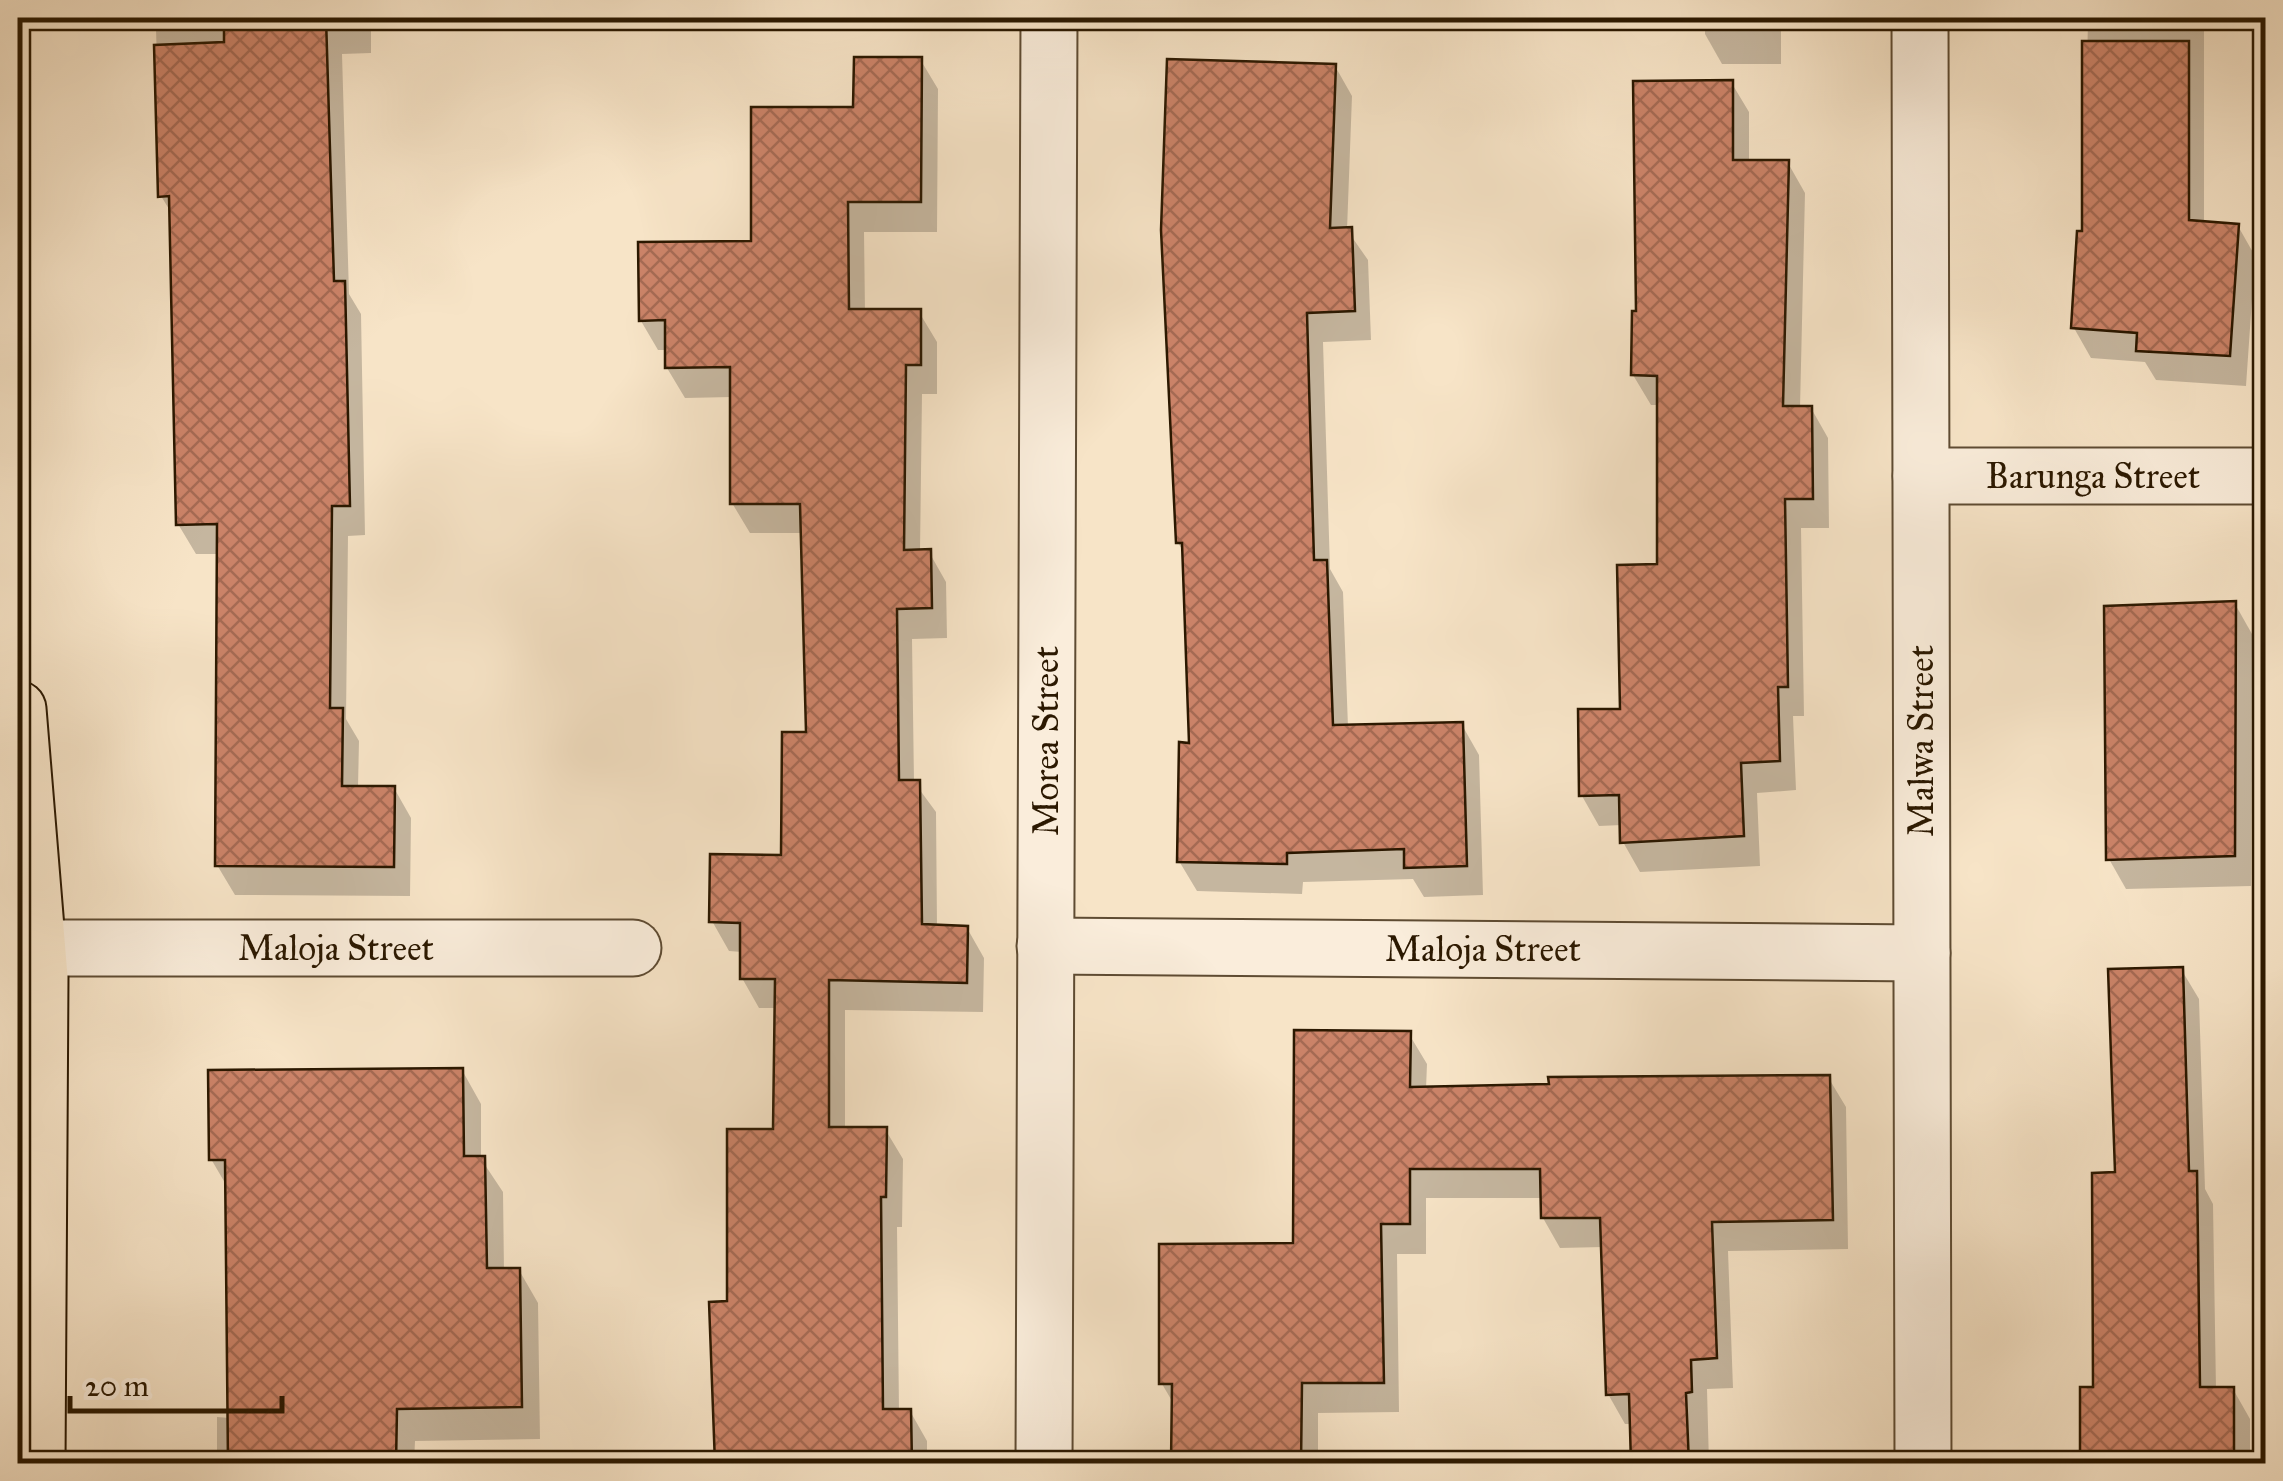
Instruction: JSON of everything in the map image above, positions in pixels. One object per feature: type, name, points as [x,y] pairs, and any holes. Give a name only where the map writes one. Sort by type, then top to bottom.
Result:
[{"type":"main road","points":[[18,709],[38,948],[36,1464]]},
{"type":"street","name":"Morea Street","points":[[1044,1464],[1050,18]]},
{"type":"street","name":"Malwa Street","points":[[1920,18],[1923,1464]]},
{"type":"street","name":"Barunga Street","points":[[1921,476],[2266,476]]},
{"type":"street","name":"Maloja Street","points":[[1045,946],[1922,953]]},
{"type":"street","name":"Maloja Street","points":[[38,948],[633,948]]},
{"type":"building","points":[[224,18],[326,18],[334,281],[345,281],[350,506],[332,506],[330,708],[343,708],[342,786],[395,786],[394,867],[215,866],[217,524],[176,525],[169,196],[158,197],[154,45],[224,42]]},
{"type":"building","points":[[2082,41],[2189,41],[2189,220],[2239,224],[2230,356],[2136,351],[2137,333],[2071,328],[2077,231],[2082,231]]},
{"type":"building","points":[[854,57],[922,57],[921,202],[848,202],[849,309],[921,309],[921,365],[906,365],[904,550],[931,549],[932,608],[897,609],[899,780],[920,780],[922,924],[968,926],[967,983],[829,980],[829,1127],[887,1127],[886,1197],[881,1197],[883,1409],[911,1409],[912,1464],[715,1464],[709,1302],[727,1301],[727,1129],[773,1129],[775,979],[740,979],[740,923],[709,922],[710,854],[781,855],[782,732],[806,732],[800,504],[730,504],[730,367],[665,368],[665,320],[639,321],[638,242],[751,241],[751,107],[853,107]]},
{"type":"building","points":[[1167,59],[1336,64],[1330,228],[1352,227],[1355,311],[1307,313],[1314,560],[1327,560],[1333,725],[1463,722],[1467,866],[1404,868],[1404,849],[1287,853],[1287,864],[1177,862],[1179,742],[1189,743],[1182,543],[1176,543],[1161,230]]},
{"type":"building","points":[[1733,80],[1733,160],[1789,160],[1783,406],[1812,406],[1813,499],[1785,499],[1788,687],[1778,687],[1780,761],[1741,763],[1744,836],[1620,843],[1619,795],[1579,796],[1578,709],[1620,709],[1617,565],[1657,564],[1657,376],[1631,375],[1632,311],[1636,311],[1633,81]]},
{"type":"building","points":[[2236,601],[2235,856],[2106,860],[2104,606]]},
{"type":"building","points":[[2183,967],[2189,1171],[2197,1171],[2200,1387],[2234,1387],[2234,1464],[2080,1464],[2080,1387],[2093,1387],[2092,1173],[2115,1172],[2108,969]]},
{"type":"building","points":[[1294,1030],[1411,1031],[1410,1087],[1549,1084],[1548,1077],[1830,1075],[1833,1220],[1712,1222],[1717,1358],[1691,1360],[1692,1392],[1686,1393],[1689,1464],[1631,1464],[1629,1394],[1606,1395],[1600,1218],[1541,1218],[1540,1169],[1410,1169],[1410,1224],[1381,1224],[1384,1383],[1302,1383],[1301,1464],[1171,1464],[1172,1384],[1159,1384],[1159,1244],[1293,1243]]},
{"type":"building","points":[[463,1068],[464,1156],[485,1156],[487,1268],[520,1268],[522,1407],[397,1409],[396,1464],[228,1464],[225,1160],[209,1160],[208,1070]]}]
